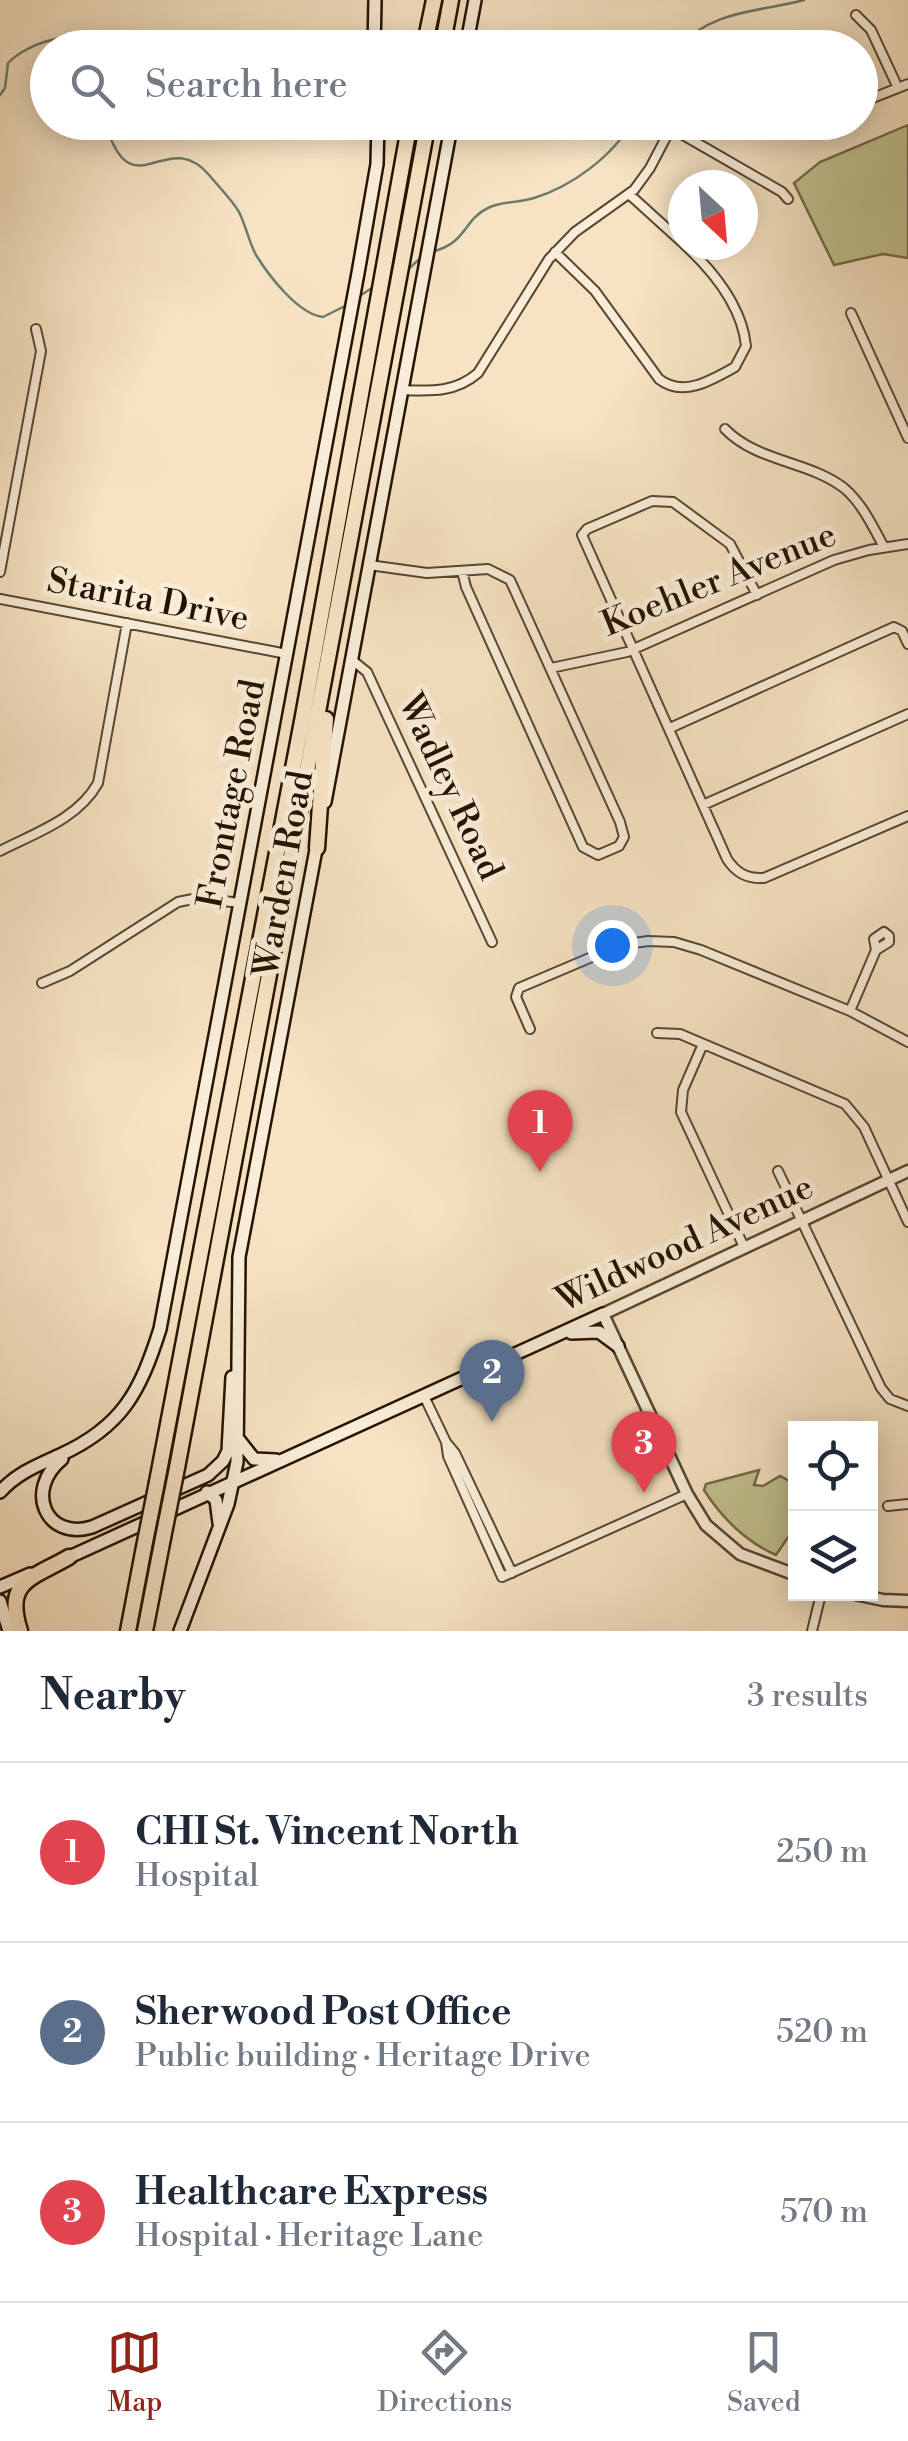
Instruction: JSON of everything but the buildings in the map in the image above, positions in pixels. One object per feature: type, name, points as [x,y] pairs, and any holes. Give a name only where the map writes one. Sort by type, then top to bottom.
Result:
[{"type":"highway","points":[[428,30],[434,0]]},
{"type":"highway","points":[[445,30],[451,0]]},
{"type":"highway","points":[[128,1631],[299,736],[407,140]]},
{"type":"highway","points":[[145,1631],[425,140]]},
{"type":"highway","points":[[317,848],[334,634]]},
{"type":"highway","points":[[20,1631],[13,1605],[16,1593],[69,1557]]},
{"type":"main road","points":[[374,30],[377,0]]},
{"type":"main road","points":[[466,0],[468,30]]},
{"type":"main road","points":[[469,30],[475,0]]},
{"type":"main road","name":"Frontage Road","points":[[78,1447],[104,1430],[126,1407],[148,1367],[156,1341],[356,287],[378,140]]},
{"type":"main road","name":"Warden Road","points":[[180,1631],[219,1530],[233,1480],[238,1438],[239,1257],[449,140]]},
{"type":"main road","name":"Wildwood Avenue","points":[[0,1587],[602,1314]]},
{"type":"main road","points":[[561,1332],[594,1330],[618,1346]]},
{"type":"main road","points":[[78,1447],[56,1464],[43,1483],[47,1511],[66,1528],[92,1527],[208,1476],[224,1461],[228,1451],[237,1331]]},
{"type":"main road","points":[[238,1438],[254,1458],[280,1460]]},
{"type":"main road","points":[[0,1492],[25,1471],[78,1447]]},
{"type":"main road","points":[[207,1492],[216,1500],[219,1530]]},
{"type":"main road","points":[[1,1606],[9,1631]]},
{"type":"street","points":[[856,15],[871,30]]},
{"type":"street","points":[[878,45],[898,88]]},
{"type":"street","points":[[878,96],[908,84]]},
{"type":"street","points":[[402,390],[448,389],[473,378],[555,252],[575,232],[630,194],[664,140]]},
{"type":"street","points":[[697,140],[788,198]]},
{"type":"street","points":[[630,194],[668,229]]},
{"type":"street","points":[[555,252],[596,291],[659,379],[683,389],[735,367],[746,346],[742,328],[717,278],[700,260]]},
{"type":"street","points":[[851,312],[908,438]]},
{"type":"street","points":[[0,572],[41,350],[36,329]]},
{"type":"street","points":[[725,429],[748,446],[842,486],[858,502],[884,547]]},
{"type":"street","points":[[756,595],[730,544],[673,502],[652,500],[587,528],[582,541],[727,859],[742,875],[756,879],[777,874],[908,816]]},
{"type":"street","name":"Koehler Avenue","points":[[550,668],[632,650],[834,560],[908,544]]},
{"type":"street","points":[[369,564],[428,573],[493,570],[510,580],[624,832],[619,846],[598,855],[583,847],[462,572]]},
{"type":"street","name":"Starita Drive","points":[[0,599],[286,654]]},
{"type":"street","points":[[0,851],[74,812],[92,794],[98,782],[127,624]]},
{"type":"street","points":[[670,728],[894,627],[902,631],[908,644]]},
{"type":"street","name":"Wadley Road","points":[[352,660],[367,672],[492,942]]},
{"type":"street","points":[[703,805],[908,714]]},
{"type":"street","points":[[42,983],[70,971],[178,902],[198,898],[240,903]]},
{"type":"street","points":[[530,1029],[516,996],[519,988],[607,949],[648,941],[690,946],[850,1011],[908,1042]]},
{"type":"street","points":[[850,1011],[876,950]]},
{"type":"street","points":[[657,1033],[680,1034],[845,1104],[864,1127],[908,1222]]},
{"type":"street","points":[[703,1044],[683,1090],[681,1112],[744,1247]]},
{"type":"street","points":[[778,1170],[881,1388],[890,1399],[908,1406]]},
{"type":"street","name":"Wildwood Avenue","points":[[602,1314],[908,1170]]},
{"type":"street","points":[[602,1314],[687,1494],[706,1525],[724,1543],[753,1560],[788,1572]]},
{"type":"street","points":[[424,1396],[512,1573]]},
{"type":"street","points":[[446,1442],[448,1456],[502,1577],[687,1494]]},
{"type":"street","points":[[888,1506],[908,1504]]},
{"type":"street","points":[[878,1599],[908,1601]]},
{"type":"street","points":[[812,1631],[818,1601]]},
{"type":"green space","points":[[908,125],[908,258],[883,254],[834,265],[794,183],[820,162]]},
{"type":"green space","points":[[759,1470],[754,1485],[763,1486],[780,1476],[788,1480],[788,1537],[776,1555],[735,1528],[704,1490],[706,1484]]},
{"type":"waterway","points":[[699,30],[736,14],[804,0]]},
{"type":"waterway","points":[[0,95],[5,88],[8,63],[30,48]]},
{"type":"waterway","points":[[112,140],[127,162],[138,166],[179,158],[194,162],[239,212],[254,250],[285,293],[304,309],[323,317],[347,305]]},
{"type":"waterway","points":[[435,251],[454,242],[488,208],[534,198],[576,178],[620,140]]},
{"type":"waterway","points":[[406,271],[423,256]]},
{"type":"waterway","points":[[358,297],[372,288]]},
{"type":"place","name":"CHI St. Vincent North","points":[[540,1172]]},
{"type":"place","name":"Sherwood Post Office","points":[[492,1422]]},
{"type":"place","name":"Healthcare Express","points":[[644,1493]]}]
